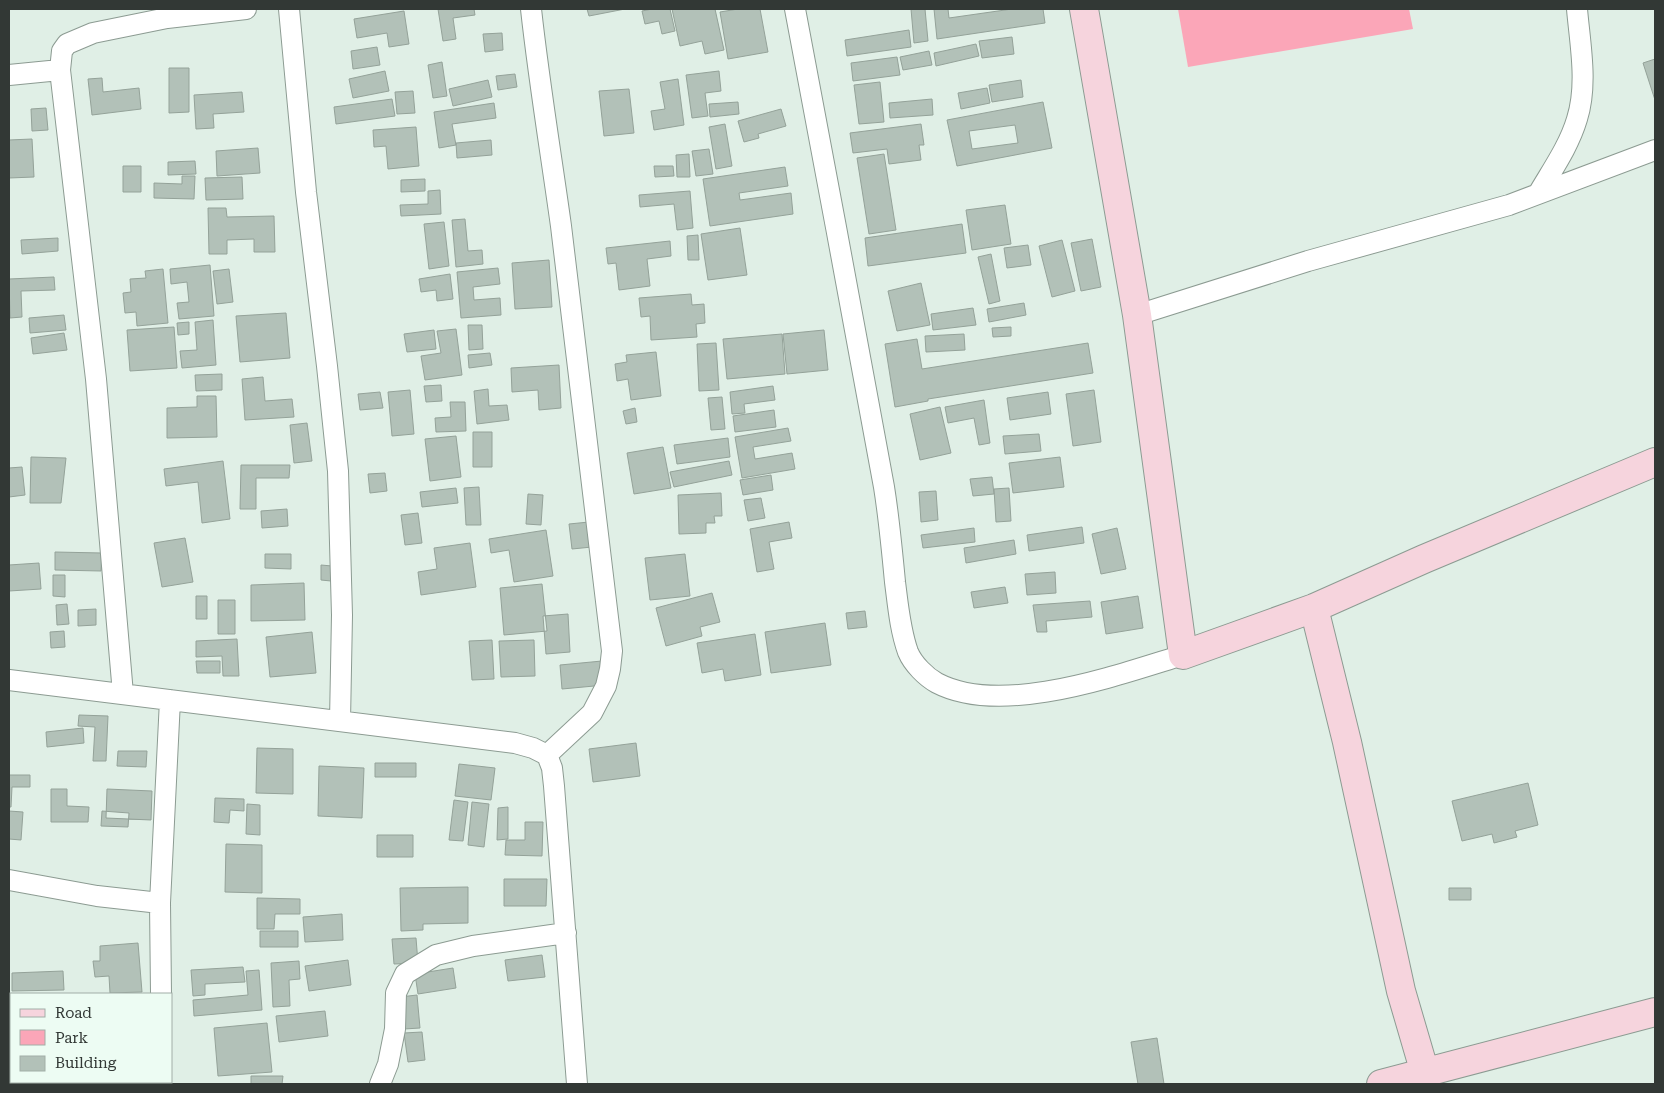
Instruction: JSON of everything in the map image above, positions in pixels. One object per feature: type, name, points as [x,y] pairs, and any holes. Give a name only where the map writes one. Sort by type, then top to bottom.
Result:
[{"type":"street","points":[[123,694],[96,379],[60,70],[62,51],[67,44],[93,33],[167,18],[246,9]]},
{"type":"street","points":[[289,9],[306,192],[338,470],[342,615],[340,721]]},
{"type":"street","points":[[531,9],[568,281],[612,650],[606,686],[592,713],[547,755]]},
{"type":"street","points":[[795,9],[888,508],[901,629],[909,654],[916,664],[936,682],[970,693],[995,696],[1028,693],[1082,684],[1183,655],[1314,608],[1450,548],[1655,462]]},
{"type":"street","points":[[1084,9],[1137,315],[1183,655]]},
{"type":"street","points":[[1538,194],[1562,154],[1577,118],[1582,91],[1582,63],[1577,9]]},
{"type":"street","points":[[9,75],[60,70]]},
{"type":"street","points":[[1137,315],[1308,262],[1509,206],[1655,150]]},
{"type":"street","points":[[1314,608],[1347,742],[1401,991],[1428,1079]]},
{"type":"street","points":[[9,680],[515,743],[533,748],[547,755],[552,768],[577,1084]]},
{"type":"street","points":[[160,993],[160,903],[170,700]]},
{"type":"street","points":[[9,880],[97,896],[160,903]]},
{"type":"street","points":[[380,1084],[388,1064],[395,1029],[396,993],[405,974],[436,955],[473,946],[566,932]]},
{"type":"street","points":[[1382,1084],[1428,1079],[1655,1012]]},
{"type":"green space","points":[[1178,9],[1409,9],[1413,29],[1188,67]]},
{"type":"building","points":[[438,9],[474,9],[475,15],[453,18],[456,39],[443,41]]},
{"type":"building","points":[[587,9],[625,9],[589,16]]},
{"type":"building","points":[[670,9],[675,31],[662,34],[659,21],[645,24],[642,11]]},
{"type":"building","points":[[672,9],[715,9],[724,50],[705,54],[702,41],[680,46]]},
{"type":"building","points":[[738,9],[760,9],[768,52],[728,59],[720,12]]},
{"type":"building","points":[[911,9],[925,9],[928,41],[914,43]]},
{"type":"building","points":[[934,9],[948,9],[949,18],[1012,9],[1043,9],[1045,23],[937,39]]},
{"type":"building","points":[[404,11],[409,44],[389,47],[387,33],[357,38],[354,19]]},
{"type":"building","points":[[909,30],[911,47],[847,56],[845,40]]},
{"type":"building","points":[[502,33],[503,50],[485,52],[483,34]]},
{"type":"building","points":[[1012,37],[1014,54],[982,58],[979,41]]},
{"type":"building","points":[[976,44],[979,56],[936,66],[934,53]]},
{"type":"building","points":[[377,47],[380,65],[353,69],[351,51]]},
{"type":"building","points":[[929,51],[932,65],[903,70],[900,57]]},
{"type":"building","points":[[897,57],[900,75],[853,81],[851,63]]},
{"type":"building","points":[[1655,59],[1655,100],[1643,63]]},
{"type":"building","points":[[442,62],[447,96],[433,98],[428,65]]},
{"type":"building","points":[[169,68],[189,68],[189,112],[169,113]]},
{"type":"building","points":[[385,71],[389,91],[353,98],[349,79]]},
{"type":"building","points":[[719,71],[721,91],[705,93],[708,116],[692,118],[686,75]]},
{"type":"building","points":[[515,74],[517,87],[498,90],[496,76]]},
{"type":"building","points":[[102,78],[103,92],[139,88],[141,109],[92,115],[88,79]]},
{"type":"building","points":[[678,79],[684,125],[654,130],[651,111],[665,109],[660,82]]},
{"type":"building","points":[[488,80],[492,97],[453,106],[449,89]]},
{"type":"building","points":[[1021,80],[1023,97],[992,102],[989,85]]},
{"type":"building","points":[[880,82],[884,122],[859,124],[854,85]]},
{"type":"building","points":[[987,88],[990,103],[961,109],[958,93]]},
{"type":"building","points":[[629,89],[634,133],[604,136],[599,91]]},
{"type":"building","points":[[413,91],[415,113],[397,114],[395,92]]},
{"type":"building","points":[[242,92],[244,112],[213,114],[214,128],[196,129],[194,95]]},
{"type":"building","points":[[392,99],[395,116],[336,124],[334,107]]},
{"type":"building","points":[[932,99],[933,115],[890,118],[889,103]]},
{"type":"building","points":[[738,102],[739,114],[710,117],[709,104]]},
{"type":"building","points":[[1043,102],[1052,148],[957,166],[947,120]],"holes":[[[1015,125],[1018,143],[972,149],[969,131]]]},
{"type":"building","points":[[494,103],[496,118],[452,124],[456,145],[439,148],[434,112]]},
{"type":"building","points":[[46,108],[48,130],[32,131],[31,109]]},
{"type":"building","points":[[781,109],[786,126],[758,134],[759,138],[744,142],[738,121]]},
{"type":"building","points":[[725,124],[732,166],[716,169],[709,127]]},
{"type":"building","points":[[921,124],[924,145],[919,145],[921,160],[889,164],[887,149],[853,153],[850,133]]},
{"type":"building","points":[[416,127],[419,166],[388,169],[386,146],[374,147],[373,130]]},
{"type":"building","points":[[32,139],[34,177],[9,178],[9,140]]},
{"type":"building","points":[[491,140],[492,155],[457,158],[456,143]]},
{"type":"building","points":[[258,148],[260,173],[217,176],[216,151]]},
{"type":"building","points":[[709,149],[713,174],[696,176],[692,151]]},
{"type":"building","points":[[689,154],[690,177],[677,177],[676,155]]},
{"type":"building","points":[[884,154],[896,230],[869,234],[857,158]]},
{"type":"building","points":[[195,161],[196,174],[168,175],[168,162]]},
{"type":"building","points":[[123,166],[141,166],[141,192],[123,192]]},
{"type":"building","points":[[654,166],[673,166],[674,176],[655,177]]},
{"type":"building","points":[[785,167],[788,186],[739,193],[740,200],[791,193],[793,214],[710,226],[703,179]]},
{"type":"building","points":[[182,176],[195,176],[194,199],[154,198],[154,183],[182,184]]},
{"type":"building","points":[[242,177],[243,199],[206,200],[205,178]]},
{"type":"building","points":[[425,179],[425,191],[401,192],[401,180]]},
{"type":"building","points":[[440,190],[441,214],[401,216],[400,205],[428,204],[428,191]]},
{"type":"building","points":[[690,191],[693,228],[677,230],[674,204],[640,207],[639,195]]},
{"type":"building","points":[[1005,205],[1011,244],[972,250],[966,210]]},
{"type":"building","points":[[208,208],[226,208],[227,217],[274,216],[275,252],[254,252],[254,239],[227,240],[227,254],[209,254]]},
{"type":"building","points":[[465,219],[468,251],[482,250],[483,264],[456,267],[452,220]]},
{"type":"building","points":[[444,222],[449,266],[429,269],[424,224]]},
{"type":"building","points":[[962,224],[966,253],[868,266],[865,238]]},
{"type":"building","points":[[740,228],[747,275],[708,280],[701,234]]},
{"type":"building","points":[[698,235],[699,260],[688,260],[687,236]]},
{"type":"building","points":[[58,238],[58,251],[22,254],[21,240]]},
{"type":"building","points":[[1092,239],[1101,287],[1081,291],[1071,243]]},
{"type":"building","points":[[1062,240],[1075,291],[1052,297],[1039,246]]},
{"type":"building","points":[[670,241],[671,256],[647,259],[650,286],[619,290],[616,263],[608,264],[606,248]]},
{"type":"building","points":[[1028,245],[1031,265],[1007,268],[1004,248]]},
{"type":"building","points":[[991,254],[1000,301],[989,304],[978,257]]},
{"type":"building","points":[[549,260],[552,307],[515,309],[512,263]]},
{"type":"building","points":[[210,265],[214,316],[179,319],[177,303],[189,302],[187,282],[171,284],[170,269]]},
{"type":"building","points":[[498,268],[500,284],[473,287],[474,300],[500,298],[501,315],[461,318],[457,272]]},
{"type":"building","points":[[163,269],[168,323],[137,326],[136,312],[125,313],[123,293],[131,292],[130,279],[146,278],[145,271]]},
{"type":"building","points":[[229,269],[233,302],[217,304],[213,271]]},
{"type":"building","points":[[450,274],[453,299],[437,301],[436,290],[421,292],[419,279]]},
{"type":"building","points":[[54,277],[55,290],[21,291],[22,317],[10,318],[9,279]]},
{"type":"building","points":[[921,283],[930,325],[897,331],[888,291]]},
{"type":"building","points":[[691,294],[692,305],[704,304],[705,323],[696,324],[697,337],[651,340],[650,316],[641,317],[639,298]]},
{"type":"building","points":[[1024,303],[1026,315],[989,322],[987,309]]},
{"type":"building","points":[[973,308],[976,325],[933,330],[931,314]]},
{"type":"building","points":[[286,313],[290,358],[240,362],[236,316]]},
{"type":"building","points":[[64,315],[66,330],[30,333],[29,318]]},
{"type":"building","points":[[213,320],[216,365],[182,368],[180,351],[197,350],[195,322]]},
{"type":"building","points":[[189,322],[189,334],[178,335],[177,323]]},
{"type":"building","points":[[468,325],[482,325],[483,349],[469,350]]},
{"type":"building","points":[[174,327],[177,368],[130,371],[127,330]]},
{"type":"building","points":[[1011,327],[1011,336],[993,337],[992,328]]},
{"type":"building","points":[[456,329],[462,375],[425,380],[421,356],[441,353],[437,331]]},
{"type":"building","points":[[434,330],[436,349],[407,352],[404,334]]},
{"type":"building","points":[[824,330],[828,370],[787,374],[783,334]]},
{"type":"building","points":[[64,333],[67,350],[33,354],[31,338]]},
{"type":"building","points":[[782,334],[785,374],[727,379],[723,339]]},
{"type":"building","points":[[964,334],[965,350],[926,352],[925,336]]},
{"type":"building","points":[[917,339],[922,369],[1088,343],[1093,373],[928,399],[928,401],[895,407],[885,344]]},
{"type":"building","points":[[716,343],[719,390],[699,391],[697,344]]},
{"type":"building","points":[[656,352],[661,396],[631,400],[628,379],[617,381],[615,364],[627,362],[626,355]]},
{"type":"building","points":[[490,353],[492,365],[469,368],[468,355]]},
{"type":"building","points":[[559,365],[561,408],[539,410],[538,390],[512,392],[511,368]]},
{"type":"building","points":[[222,374],[222,390],[196,391],[195,375]]},
{"type":"building","points":[[263,377],[265,401],[292,399],[294,417],[245,420],[242,379]]},
{"type":"building","points":[[441,385],[442,401],[426,402],[424,386]]},
{"type":"building","points":[[773,386],[775,400],[744,404],[745,413],[732,414],[730,392]]},
{"type":"building","points":[[488,389],[489,406],[507,405],[509,420],[477,424],[474,391]]},
{"type":"building","points":[[410,390],[414,434],[392,436],[388,392]]},
{"type":"building","points":[[1094,390],[1101,442],[1073,446],[1066,394]]},
{"type":"building","points":[[380,392],[383,408],[360,410],[358,394]]},
{"type":"building","points":[[1048,392],[1051,414],[1010,420],[1007,398]]},
{"type":"building","points":[[197,396],[216,396],[217,437],[167,438],[167,408],[197,407]]},
{"type":"building","points":[[722,397],[725,429],[711,430],[708,398]]},
{"type":"building","points":[[984,400],[990,443],[979,445],[974,418],[948,423],[945,407]]},
{"type":"building","points":[[450,402],[465,402],[466,431],[436,432],[435,418],[451,417]]},
{"type":"building","points":[[940,407],[951,453],[920,460],[910,414]]},
{"type":"building","points":[[635,408],[637,422],[626,424],[623,411]]},
{"type":"building","points":[[774,410],[776,427],[735,432],[733,416]]},
{"type":"building","points":[[307,423],[312,461],[294,463],[290,425]]},
{"type":"building","points":[[788,428],[791,441],[753,447],[755,459],[792,453],[795,469],[742,478],[735,437]]},
{"type":"building","points":[[473,432],[492,432],[492,467],[473,467]]},
{"type":"building","points":[[1039,434],[1041,451],[1005,454],[1003,436]]},
{"type":"building","points":[[456,436],[461,477],[430,481],[425,439]]},
{"type":"building","points":[[728,438],[730,457],[677,464],[674,445]]},
{"type":"building","points":[[663,447],[671,488],[634,494],[627,453]]},
{"type":"building","points":[[31,457],[66,458],[61,503],[30,503]]},
{"type":"building","points":[[1060,457],[1064,487],[1013,493],[1009,463]]},
{"type":"building","points":[[223,461],[230,519],[202,523],[198,482],[166,486],[164,469]]},
{"type":"building","points":[[729,461],[732,475],[674,487],[670,472]]},
{"type":"building","points":[[241,465],[290,465],[289,478],[256,478],[256,509],[240,509]]},
{"type":"building","points":[[22,467],[25,495],[9,497],[9,468]]},
{"type":"building","points":[[385,473],[387,491],[370,493],[368,474]]},
{"type":"building","points":[[771,475],[773,490],[743,495],[740,480]]},
{"type":"building","points":[[992,477],[994,494],[973,496],[970,479]]},
{"type":"building","points":[[479,487],[481,525],[466,525],[464,488]]},
{"type":"building","points":[[456,488],[458,503],[422,507],[420,492]]},
{"type":"building","points":[[1009,488],[1011,521],[996,522],[994,489]]},
{"type":"building","points":[[936,491],[938,520],[921,522],[919,492]]},
{"type":"building","points":[[721,493],[722,516],[714,516],[715,523],[706,523],[706,533],[679,534],[678,495]]},
{"type":"building","points":[[528,494],[543,495],[541,525],[526,524]]},
{"type":"building","points":[[761,498],[765,518],[748,521],[744,500]]},
{"type":"building","points":[[287,509],[288,526],[262,528],[261,511]]},
{"type":"building","points":[[418,513],[422,543],[405,545],[401,515]]},
{"type":"building","points":[[589,522],[592,547],[572,549],[569,524]]},
{"type":"building","points":[[789,522],[792,538],[769,542],[774,569],[757,572],[750,529]]},
{"type":"building","points":[[1082,527],[1084,543],[1029,551],[1027,535]]},
{"type":"building","points":[[974,528],[975,542],[923,548],[921,535]]},
{"type":"building","points":[[1117,528],[1126,569],[1101,574],[1092,534]]},
{"type":"building","points":[[546,530],[553,576],[514,582],[509,550],[491,553],[489,539]]},
{"type":"building","points":[[185,538],[193,582],[162,587],[154,543]]},
{"type":"building","points":[[1014,540],[1016,554],[966,563],[964,548]]},
{"type":"building","points":[[470,543],[476,587],[421,595],[418,572],[437,569],[434,548]]},
{"type":"building","points":[[55,552],[102,553],[101,571],[55,570]]},
{"type":"building","points":[[265,554],[291,554],[291,569],[265,568]]},
{"type":"building","points":[[685,554],[690,596],[650,600],[645,558]]},
{"type":"building","points":[[39,563],[41,589],[9,591],[9,565]]},
{"type":"building","points":[[321,565],[332,566],[331,581],[321,580]]},
{"type":"building","points":[[1055,572],[1056,593],[1027,595],[1025,574]]},
{"type":"building","points":[[53,575],[65,575],[65,597],[53,596]]},
{"type":"building","points":[[304,583],[305,620],[251,621],[251,585]]},
{"type":"building","points":[[542,584],[547,631],[504,635],[500,588]]},
{"type":"building","points":[[1005,587],[1008,603],[974,608],[971,592]]},
{"type":"building","points":[[712,593],[720,622],[700,627],[702,636],[666,646],[656,608]]},
{"type":"building","points":[[196,596],[207,596],[207,619],[196,619]]},
{"type":"building","points":[[1138,596],[1143,628],[1106,634],[1101,602]]},
{"type":"building","points":[[218,600],[235,600],[235,634],[218,634]]},
{"type":"building","points":[[1090,601],[1092,617],[1046,621],[1047,632],[1037,632],[1033,605]]},
{"type":"building","points":[[67,604],[69,624],[57,625],[56,605]]},
{"type":"building","points":[[96,609],[96,625],[78,626],[78,610]]},
{"type":"building","points":[[865,611],[867,627],[848,629],[846,613]]},
{"type":"building","points":[[568,614],[570,652],[546,654],[543,616]]},
{"type":"building","points":[[825,623],[831,665],[771,673],[765,632]]},
{"type":"building","points":[[64,631],[65,647],[51,648],[50,632]]},
{"type":"building","points":[[312,632],[316,673],[270,677],[266,637]]},
{"type":"building","points":[[755,634],[761,675],[725,681],[723,669],[702,673],[697,643]]},
{"type":"building","points":[[237,639],[239,676],[223,676],[222,656],[196,657],[196,641]]},
{"type":"building","points":[[492,640],[494,679],[472,680],[469,641]]},
{"type":"building","points":[[534,640],[535,676],[501,677],[499,641]]},
{"type":"building","points":[[196,661],[220,661],[220,673],[197,673]]},
{"type":"building","points":[[602,661],[605,685],[562,689],[560,665]]},
{"type":"building","points":[[79,715],[108,716],[106,761],[93,761],[95,727],[78,726]]},
{"type":"building","points":[[83,728],[84,743],[47,747],[46,732]]},
{"type":"building","points":[[636,743],[640,776],[593,782],[589,749]]},
{"type":"building","points":[[257,748],[293,749],[293,794],[256,793]]},
{"type":"building","points":[[118,751],[147,751],[146,767],[117,766]]},
{"type":"building","points":[[375,763],[416,763],[416,777],[375,777]]},
{"type":"building","points":[[459,764],[495,768],[491,800],[455,796]]},
{"type":"building","points":[[319,766],[364,768],[362,818],[318,816]]},
{"type":"building","points":[[9,775],[30,775],[30,787],[12,787],[11,807],[9,807]]},
{"type":"building","points":[[1528,783],[1538,825],[1515,831],[1517,837],[1494,843],[1492,834],[1462,841],[1452,801]]},
{"type":"building","points":[[51,789],[67,789],[67,806],[89,807],[88,822],[51,822]]},
{"type":"building","points":[[107,789],[152,791],[151,820],[106,818]]},
{"type":"building","points":[[215,798],[244,799],[244,811],[230,810],[229,823],[214,822]]},
{"type":"building","points":[[454,800],[468,802],[463,841],[449,840]]},
{"type":"building","points":[[472,802],[489,804],[484,847],[468,845]]},
{"type":"building","points":[[247,804],[260,805],[260,835],[246,834]]},
{"type":"building","points":[[508,807],[508,839],[497,840],[498,808]]},
{"type":"building","points":[[9,811],[23,812],[21,840],[9,839]]},
{"type":"building","points":[[102,811],[129,813],[128,827],[101,826]]},
{"type":"building","points":[[525,822],[543,822],[542,856],[505,855],[506,840],[525,840]]},
{"type":"building","points":[[377,835],[413,835],[413,857],[377,857]]},
{"type":"building","points":[[226,844],[262,845],[262,893],[225,892]]},
{"type":"building","points":[[504,879],[547,879],[546,906],[504,906]]},
{"type":"building","points":[[468,887],[468,923],[423,924],[423,930],[401,931],[400,888]]},
{"type":"building","points":[[1449,888],[1471,888],[1471,900],[1449,900]]},
{"type":"building","points":[[257,898],[300,899],[300,914],[275,914],[274,929],[257,929]]},
{"type":"building","points":[[342,914],[343,940],[305,942],[303,917]]},
{"type":"building","points":[[260,931],[298,931],[298,947],[260,947]]},
{"type":"building","points":[[416,938],[418,963],[394,964],[392,939]]},
{"type":"building","points":[[138,943],[142,992],[110,993],[109,976],[95,977],[93,961],[100,961],[100,946]]},
{"type":"building","points":[[542,955],[545,977],[508,981],[505,960]]},
{"type":"building","points":[[348,960],[351,985],[309,991],[305,966]]},
{"type":"building","points":[[299,961],[300,979],[289,980],[290,1006],[273,1007],[271,963]]},
{"type":"building","points":[[243,967],[245,982],[205,984],[205,995],[193,996],[191,970]]},
{"type":"building","points":[[453,968],[456,988],[418,994],[415,974]]},
{"type":"building","points":[[259,970],[262,1010],[194,1016],[193,1000],[248,995],[246,971]]},
{"type":"building","points":[[63,971],[64,990],[12,991],[12,973]]},
{"type":"building","points":[[417,995],[420,1028],[404,1029],[400,997]]},
{"type":"building","points":[[325,1011],[328,1036],[279,1042],[276,1016]]},
{"type":"building","points":[[267,1023],[272,1072],[218,1076],[214,1028]]},
{"type":"building","points":[[422,1032],[425,1060],[408,1062],[404,1033]]},
{"type":"building","points":[[1157,1038],[1164,1084],[1138,1084],[1131,1042]]},
{"type":"building","points":[[251,1076],[283,1076],[282,1084],[251,1084]]},
{"type":"building","points":[[89,1083],[142,1083],[142,1084]]}]
